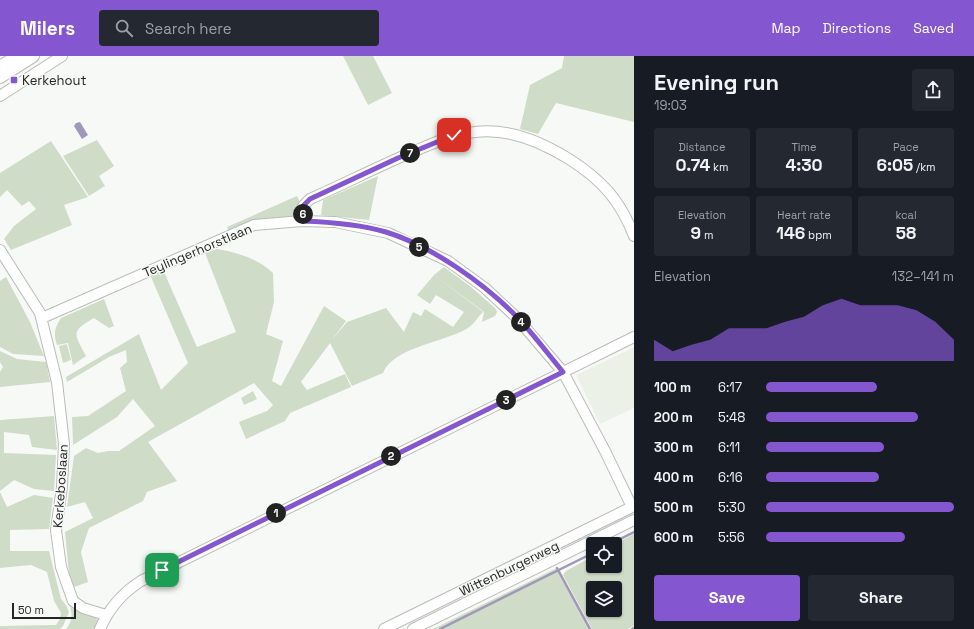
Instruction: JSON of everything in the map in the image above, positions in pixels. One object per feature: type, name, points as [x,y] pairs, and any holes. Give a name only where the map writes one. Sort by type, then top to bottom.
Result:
[{"type":"main road","points":[[0,67],[18,56]]},
{"type":"main road","points":[[0,77],[33,56]]},
{"type":"street","points":[[0,96],[62,56]]},
{"type":"street","points":[[302,221],[303,206],[310,199],[398,158],[454,135],[476,132],[497,132],[528,138],[563,155],[591,173],[617,201],[634,236]]},
{"type":"street","name":"Teylingerhorstlaan","points":[[42,318],[254,225],[302,221],[335,222],[388,233],[448,262],[484,288],[518,318],[563,372],[633,507]]},
{"type":"street","name":"Kerkeboslaan","points":[[0,250],[14,269],[42,318],[57,382],[64,444],[62,487],[56,530],[60,560],[74,601],[83,608],[106,615]]},
{"type":"street","points":[[100,629],[106,615],[125,590],[141,581],[634,337]]},
{"type":"street","name":"Wittenburgerweg","points":[[384,629],[633,507]]},
{"type":"street","name":"Wittenburgerweg","points":[[413,629],[634,520]]},
{"type":"shaded area","points":[[80,122],[88,135],[82,139],[74,126],[76,123]]},
{"type":"shaded area","points":[[634,347],[634,408],[600,424],[576,375]]},
{"type":"green space","points":[[343,56],[373,56],[392,93],[368,105]]},
{"type":"green space","points":[[564,56],[634,56],[634,122],[556,103],[538,134],[520,129],[530,85],[562,68]]},
{"type":"green space","points":[[97,140],[114,166],[99,176],[105,186],[89,196],[63,156]]},
{"type":"green space","points":[[51,141],[88,197],[64,205],[72,225],[11,250],[4,239],[14,226],[36,209],[29,201],[22,206],[7,190],[0,197],[0,173]]},
{"type":"green space","points":[[378,176],[369,220],[321,215],[323,200]]},
{"type":"green space","points":[[297,196],[299,200],[296,213],[292,218],[249,223],[228,230],[227,227]]},
{"type":"green space","points":[[217,249],[232,252],[254,260],[273,273],[274,302],[266,334],[283,341],[272,381],[281,386],[324,306],[346,321],[332,340],[347,322],[386,308],[404,332],[413,312],[421,316],[425,309],[453,327],[464,312],[436,295],[430,304],[417,295],[434,275],[483,312],[468,328],[408,351],[397,357],[389,364],[383,373],[352,386],[330,343],[301,382],[307,390],[345,374],[351,387],[290,413],[285,421],[246,439],[239,422],[267,411],[273,405],[254,383],[148,442],[177,481],[147,492],[143,501],[89,528],[81,552],[88,582],[74,587],[69,574],[65,532],[93,518],[85,502],[67,507],[74,456],[86,448],[98,453],[119,451],[155,426],[133,399],[117,417],[73,445],[72,417],[88,416],[126,391],[120,368],[127,362],[126,350],[109,357],[67,382],[66,377],[139,334],[161,390],[188,363],[151,277],[164,272],[197,347],[236,332],[205,253]]},
{"type":"green space","points":[[444,267],[471,287],[495,308],[497,312],[495,316],[482,322],[484,312],[434,275]]},
{"type":"green space","points":[[6,277],[30,322],[44,356],[13,354],[0,347],[0,281]]},
{"type":"green space","points":[[104,299],[114,326],[109,328],[94,318],[81,327],[76,334],[86,356],[73,365],[68,343],[57,345],[55,331],[57,324],[61,318]]},
{"type":"green space","points":[[67,344],[71,360],[63,363],[59,346]]},
{"type":"green space","points":[[0,351],[17,359],[46,362],[50,382],[0,387],[0,372],[3,367],[0,362]]},
{"type":"green space","points":[[253,391],[257,399],[244,405],[241,398]]},
{"type":"green space","points":[[54,416],[57,450],[32,447],[29,435],[4,432],[4,453],[56,455],[54,491],[34,489],[14,480],[0,491],[0,420]]},
{"type":"green space","points":[[0,492],[7,507],[34,495],[53,498],[49,529],[10,530],[10,551],[49,551],[61,599],[69,612],[63,626],[60,629],[0,629],[0,626],[56,625],[60,619],[61,613],[54,601],[47,572],[31,565],[0,568]]},
{"type":"green space","points":[[634,534],[634,626],[628,629],[592,629],[563,575],[566,571],[586,560],[586,573],[622,573],[622,540]]},
{"type":"green space","points":[[557,568],[590,629],[433,629]]},
{"type":"green space","points":[[70,607],[96,618],[99,621],[97,629],[66,629],[70,624]]},
{"type":"waterway","points":[[622,538],[634,532]]},
{"type":"waterway","points":[[440,629],[586,556]]},
{"type":"waterway","points":[[557,568],[590,629]]},
{"type":"place","name":"Kerkehout","points":[[14,80]]},
{"type":"route","points":[[162,570],[563,372],[518,318],[484,288],[448,262],[388,233],[335,222],[302,221],[303,206],[310,199],[398,158],[454,135]]}]
